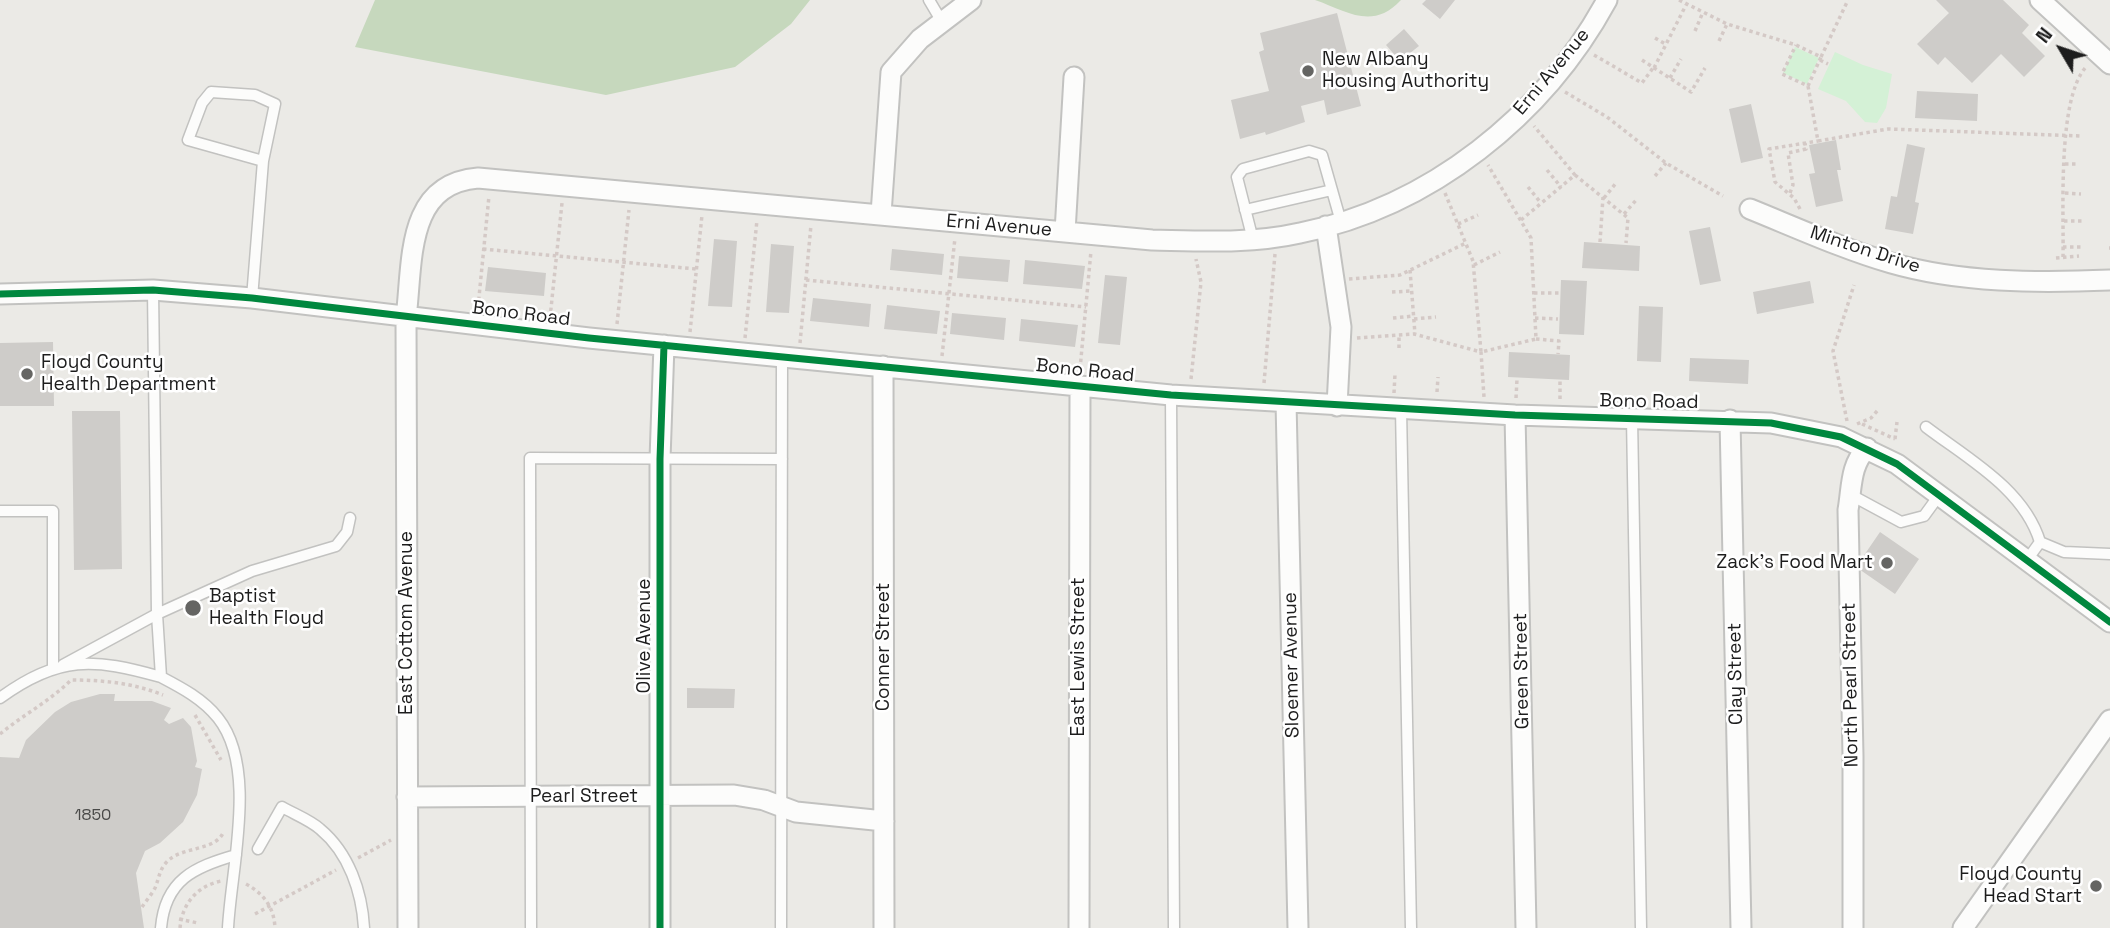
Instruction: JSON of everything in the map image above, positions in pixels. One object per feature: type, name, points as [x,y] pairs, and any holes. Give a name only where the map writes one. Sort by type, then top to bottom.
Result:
[{"type":"street","points":[[881,215],[891,72],[920,39],[971,0]]},
{"type":"street","name":"Erni Avenue","points":[[406,318],[417,226],[422,212],[439,190],[465,179],[1152,240],[1253,240],[1334,224],[1409,195],[1440,178],[1486,145],[1542,91],[1566,62],[1607,0]]},
{"type":"street","points":[[2040,0],[2110,64]]},
{"type":"street","points":[[1065,232],[1074,77]]},
{"type":"street","name":"Minton Drive","points":[[1750,209],[1892,263],[1942,274],[2008,279],[2110,281]]},
{"type":"street","points":[[1334,224],[1341,327],[1337,406]]},
{"type":"street","name":"Bono Road","points":[[0,294],[153,290],[252,298],[406,318],[664,345],[883,366],[1080,379],[1171,395],[1337,406],[1397,402],[1516,407],[1632,418],[1771,423],[1827,433],[1867,448],[1940,494],[2110,622]]},
{"type":"street","name":"East Cottom Avenue","points":[[406,318],[408,928]]},
{"type":"street","name":"Olive Avenue","points":[[660,928],[660,459],[664,345]]},
{"type":"street","name":"Conner Street","points":[[883,366],[884,928]]},
{"type":"street","name":"East Lewis Street","points":[[1079,928],[1080,379]]},
{"type":"street","name":"Sloemer Avenue","points":[[1286,402],[1298,928]]},
{"type":"street","name":"Green Street","points":[[1516,407],[1526,928]]},
{"type":"street","name":"Clay Street","points":[[1730,420],[1741,928]]},
{"type":"street","name":"North Pearl Street","points":[[1853,928],[1848,510],[1857,458],[1867,448]]},
{"type":"street","points":[[1963,928],[2110,720]]},
{"type":"street","name":"Pearl Street","points":[[407,797],[734,795],[780,806],[796,813],[884,821]]},
{"type":"lane","points":[[929,0],[942,22]]},
{"type":"lane","points":[[252,298],[263,161],[275,104],[255,94],[211,92],[202,103],[188,140],[263,161]]},
{"type":"lane","points":[[1253,240],[1237,177],[1243,169],[1309,151],[1322,155],[1332,190],[1334,224]]},
{"type":"lane","points":[[1245,210],[1332,190]]},
{"type":"lane","points":[[153,290],[157,614],[161,677]]},
{"type":"lane","points":[[781,928],[782,356]]},
{"type":"lane","points":[[1171,395],[1174,928]]},
{"type":"lane","points":[[1397,402],[1411,928]]},
{"type":"lane","points":[[1632,418],[1641,928]]},
{"type":"lane","points":[[1926,427],[2012,493],[2026,510],[2039,542],[2064,552],[2110,554]]},
{"type":"lane","points":[[531,928],[530,458],[782,459]]},
{"type":"lane","points":[[1851,495],[1901,522],[1924,516],[1940,494]]},
{"type":"lane","points":[[0,511],[53,510],[53,669]]},
{"type":"lane","points":[[0,698],[23,681],[63,665],[157,614],[252,570],[336,546],[347,532],[350,518]]},
{"type":"lane","points":[[2027,560],[2039,542]]},
{"type":"lane","points":[[63,665],[96,662],[161,677],[192,693],[219,718],[239,759],[236,855],[228,928]]},
{"type":"lane","points":[[258,849],[282,807],[320,828],[348,864],[360,895],[364,928]]},
{"type":"lane","points":[[161,928],[169,894],[181,879],[210,863],[236,855]]},
{"type":"path","points":[[1679,0],[1727,24],[1796,45],[1828,64]]},
{"type":"path","points":[[1818,141],[1808,86],[1848,0]]},
{"type":"path","points":[[1588,52],[1642,83],[1654,68],[1689,3]]},
{"type":"path","points":[[1695,32],[1703,12]]},
{"type":"path","points":[[1719,41],[1727,24]]},
{"type":"path","points":[[1655,38],[1667,45]]},
{"type":"path","points":[[1796,45],[1782,74],[1808,86]]},
{"type":"path","points":[[1670,79],[1681,59]]},
{"type":"path","points":[[1642,60],[1690,92],[1705,68]]},
{"type":"path","points":[[2063,257],[2065,135],[2076,78],[2087,65]]},
{"type":"path","points":[[1560,89],[1606,117],[1665,163],[1723,196]]},
{"type":"path","points":[[1530,120],[1575,175],[1628,218],[1626,243]]},
{"type":"path","points":[[1802,216],[1790,194],[1775,182],[1769,149],[1888,130],[2082,136]]},
{"type":"path","points":[[1790,194],[1793,186],[1788,153],[1806,149],[1805,143]]},
{"type":"path","points":[[1485,160],[1531,238],[1536,339]]},
{"type":"path","points":[[1655,176],[1665,163]]},
{"type":"path","points":[[2065,164],[2078,164]]},
{"type":"path","points":[[1547,170],[1561,187]]},
{"type":"path","points":[[1521,220],[1575,175]]},
{"type":"path","points":[[1600,242],[1603,198],[1616,183]]},
{"type":"path","points":[[1528,187],[1541,203]]},
{"type":"path","points":[[1444,189],[1474,265],[1485,399]]},
{"type":"path","points":[[477,313],[489,191]]},
{"type":"path","points":[[2064,193],[2081,194]]},
{"type":"path","points":[[550,320],[562,199]]},
{"type":"path","points":[[1501,204],[1508,199]]},
{"type":"path","points":[[1624,214],[1637,199]]},
{"type":"path","points":[[617,327],[629,205]]},
{"type":"path","points":[[690,334],[702,212]]},
{"type":"path","points":[[1458,224],[1478,215]]},
{"type":"path","points":[[745,340],[757,218]]},
{"type":"path","points":[[2064,221],[2082,221]]},
{"type":"path","points":[[800,345],[811,223]]},
{"type":"path","points":[[1520,236],[1527,232]]},
{"type":"path","points":[[942,358],[955,236]]},
{"type":"path","points":[[1343,280],[1400,275],[1466,243]]},
{"type":"path","points":[[2063,247],[2082,247]]},
{"type":"path","points":[[484,249],[696,269]]},
{"type":"path","points":[[1080,379],[1091,250]]},
{"type":"path","points":[[1474,265],[1500,252]]},
{"type":"path","points":[[1264,388],[1275,253]]},
{"type":"path","points":[[2056,258],[2079,256]]},
{"type":"path","points":[[1191,382],[1201,282],[1196,259]]},
{"type":"path","points":[[1410,270],[1415,334]]},
{"type":"path","points":[[806,280],[1086,307]]},
{"type":"path","points":[[1854,285],[1833,351],[1847,423],[1861,423],[1895,439]]},
{"type":"path","points":[[1392,292],[1412,291]]},
{"type":"path","points":[[1534,293],[1559,293]]},
{"type":"path","points":[[1393,318],[1436,317]]},
{"type":"path","points":[[1535,318],[1558,319]]},
{"type":"path","points":[[1348,338],[1415,334],[1481,352],[1536,339],[1559,341],[1558,354]]},
{"type":"path","points":[[1399,335],[1399,348]]},
{"type":"path","points":[[1438,341],[1438,350]]},
{"type":"path","points":[[1521,343],[1521,352]]},
{"type":"path","points":[[1395,374],[1397,402]]},
{"type":"path","points":[[1437,397],[1438,377]]},
{"type":"path","points":[[1516,407],[1517,379]]},
{"type":"path","points":[[1560,381],[1560,401]]},
{"type":"path","points":[[1861,423],[1878,410]]},
{"type":"path","points":[[1897,422],[1895,439],[1899,447]]},
{"type":"path","points":[[0,734],[23,715],[54,697],[71,680],[135,685],[172,699]]},
{"type":"path","points":[[191,711],[220,758],[223,769]]},
{"type":"path","points":[[142,906],[155,889],[159,870],[171,858],[187,849],[214,843],[222,837],[226,824]]},
{"type":"path","points":[[255,914],[395,838]]},
{"type":"green space","points":[[375,0],[810,0],[791,24],[735,67],[606,95],[355,47]]},
{"type":"green space","points":[[1315,0],[1401,0],[1380,15],[1369,17],[1349,13]]},
{"type":"green space","points":[[1795,47],[1819,58],[1807,84],[1783,73]]},
{"type":"green space","points":[[1835,52],[1892,74],[1886,108],[1877,123],[1865,122],[1846,101],[1818,89]]},
{"type":"building","points":[[1426,0],[1455,0],[1440,19],[1422,4]]},
{"type":"building","points":[[1936,0],[2003,0],[2029,25],[2022,33],[2045,56],[2024,77],[2001,54],[1972,83],[1945,57],[1938,65],[1917,44],[1949,13]]},
{"type":"building","name":"New Albany Housing Authority","points":[[1337,13],[1361,106],[1327,115],[1324,100],[1301,106],[1305,122],[1266,135],[1265,132],[1240,139],[1231,100],[1269,91],[1259,52],[1264,50],[1260,33]]},
{"type":"building","points":[[1404,29],[1419,46],[1400,61],[1386,45]]},
{"type":"building","points":[[1917,91],[1978,94],[1977,121],[1915,118]]},
{"type":"building","points":[[1751,104],[1763,158],[1741,163],[1729,109]]},
{"type":"building","points":[[1836,140],[1841,170],[1837,170],[1843,201],[1816,207],[1809,174],[1815,173],[1809,145]]},
{"type":"building","points":[[1907,144],[1925,148],[1915,202],[1919,203],[1913,234],[1885,229],[1891,196],[1897,197]]},
{"type":"building","points":[[1710,227],[1721,281],[1700,285],[1689,231]]},
{"type":"building","points":[[714,239],[737,241],[732,307],[708,306]]},
{"type":"building","points":[[1584,242],[1640,246],[1639,271],[1582,268]]},
{"type":"building","points":[[771,244],[794,246],[789,313],[766,312]]},
{"type":"building","points":[[892,249],[944,254],[942,275],[890,270]]},
{"type":"building","points":[[959,256],[1010,260],[1008,282],[957,278]]},
{"type":"building","points":[[1025,260],[1085,266],[1082,289],[1023,284]]},
{"type":"building","points":[[488,267],[546,273],[544,296],[485,291]]},
{"type":"building","points":[[1105,275],[1127,277],[1120,345],[1098,343]]},
{"type":"building","points":[[1561,280],[1587,281],[1584,335],[1559,334]]},
{"type":"building","points":[[1810,281],[1814,303],[1757,314],[1753,292]]},
{"type":"building","points":[[813,298],[871,304],[869,327],[810,321]]},
{"type":"building","points":[[887,305],[940,311],[937,334],[884,329]]},
{"type":"building","points":[[1639,306],[1663,307],[1661,362],[1637,361]]},
{"type":"building","points":[[952,313],[1006,318],[1004,340],[950,334]]},
{"type":"building","points":[[1021,319],[1078,325],[1075,347],[1019,341]]},
{"type":"building","name":"Floyd County Health Department","points":[[53,342],[54,406],[0,406],[0,343]]},
{"type":"building","points":[[1509,352],[1570,355],[1569,380],[1508,377]]},
{"type":"building","points":[[1690,358],[1749,360],[1748,384],[1689,381]]},
{"type":"building","points":[[72,411],[120,411],[122,569],[74,570]]},
{"type":"building","name":"Zack's Food Mart","points":[[1880,532],[1919,559],[1895,594],[1856,567]]},
{"type":"building","points":[[687,688],[735,689],[734,708],[687,708]]},
{"type":"building","points":[[100,694],[115,694],[114,701],[152,701],[171,708],[164,720],[169,724],[183,718],[191,727],[197,761],[195,767],[202,769],[197,795],[183,822],[160,843],[145,851],[136,873],[144,928],[0,928],[0,757],[19,758],[26,740],[55,712],[71,702]]},
{"type":"cycle path","points":[[0,294],[153,290],[252,298],[589,338],[1171,395],[1515,415],[1771,423],[1841,437],[1897,464],[2110,622]]},
{"type":"cycle path","points":[[660,928],[660,459],[664,345]]},
{"type":"place","name":"New Albany Housing Authority","points":[[1308,71]]},
{"type":"place","name":"Floyd County Health Department","points":[[27,374]]},
{"type":"place","name":"Zack's Food Mart","points":[[1887,563]]},
{"type":"place","name":"Baptist Health Floyd","points":[[193,608]]},
{"type":"place","name":"Floyd County Head Start","points":[[2096,886]]}]
